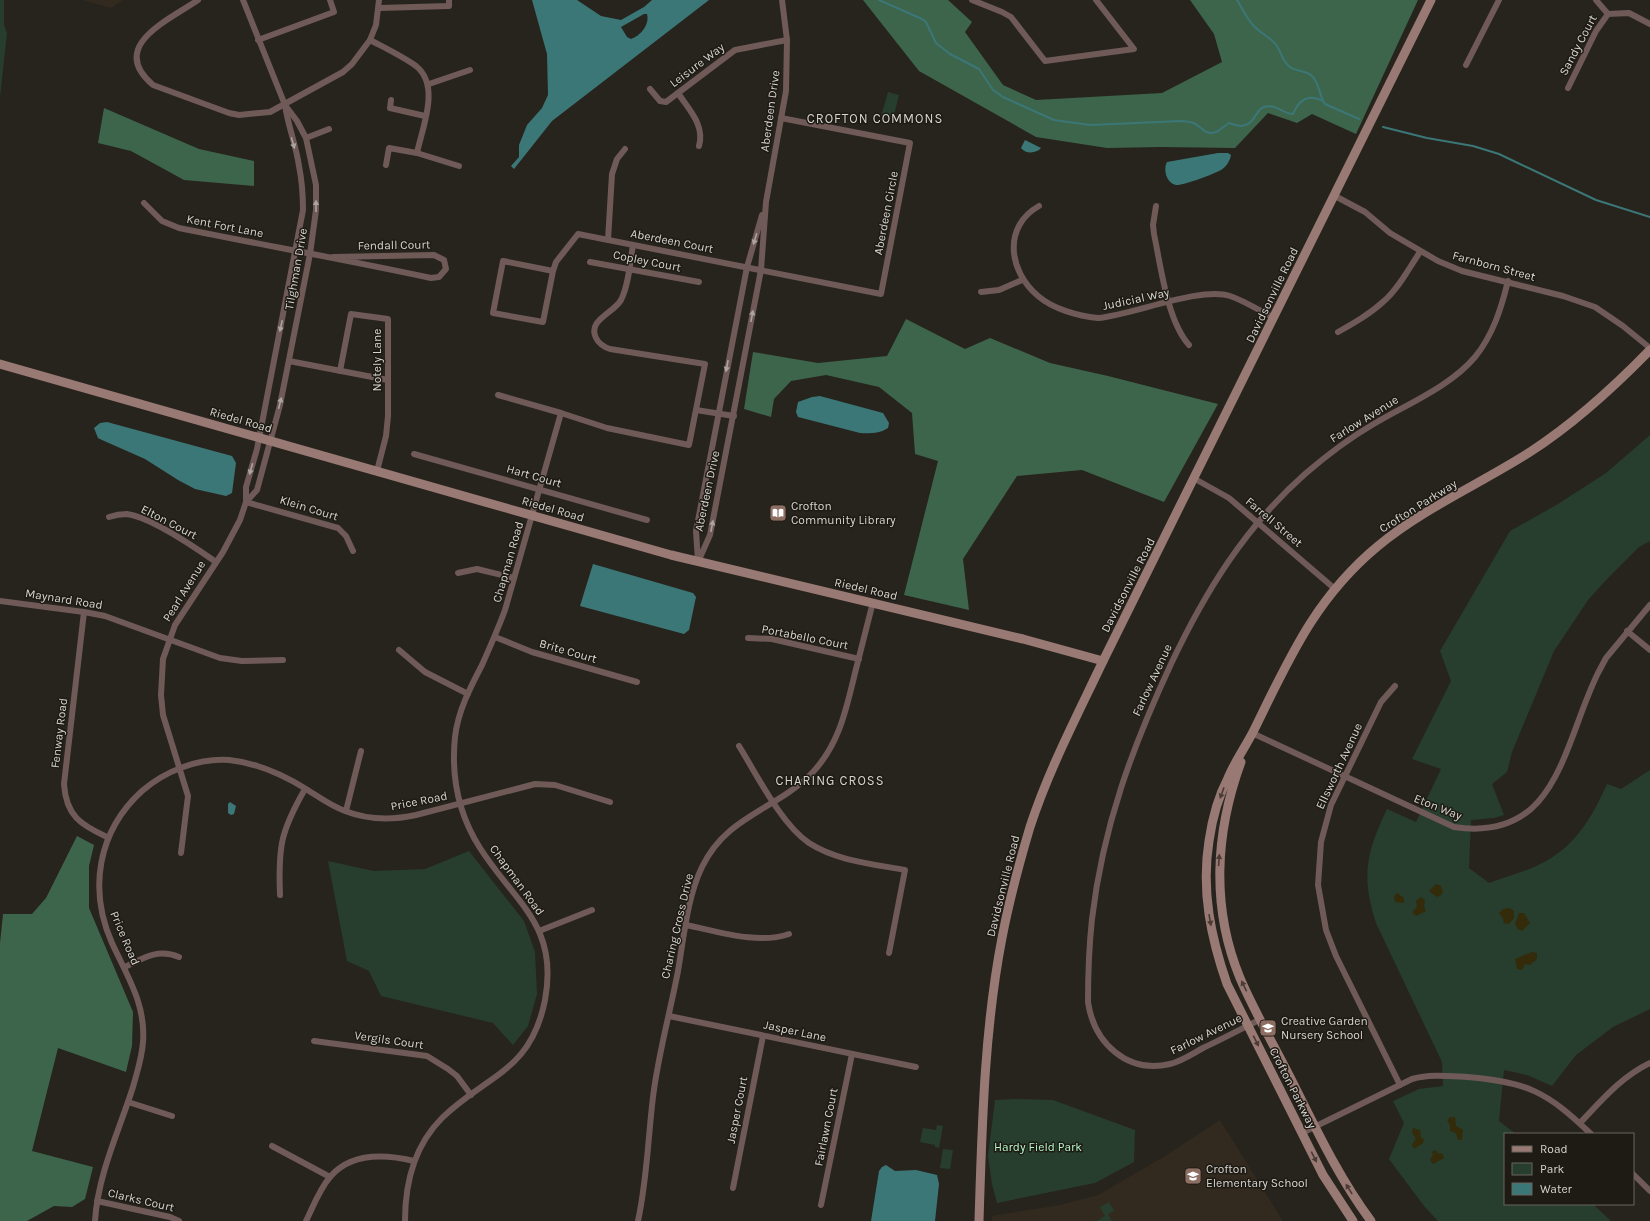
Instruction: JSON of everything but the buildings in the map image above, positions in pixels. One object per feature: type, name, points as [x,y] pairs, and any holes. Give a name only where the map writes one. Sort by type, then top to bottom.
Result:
[{"type":"street","points":[[198,0],[145,37],[137,49],[137,63],[144,77],[153,85],[239,115],[270,112],[343,72],[362,52],[370,40],[379,8],[379,0]]},
{"type":"street","name":"Tilghman Drive","points":[[243,0],[285,105],[303,186],[303,210],[296,252],[258,437]]},
{"type":"street","points":[[258,40],[334,12],[330,0]]},
{"type":"street","points":[[379,8],[449,6],[449,0]]},
{"type":"street","name":"Aberdeen Drive","points":[[698,562],[710,534],[761,270],[766,202],[787,78],[787,40],[782,0]]},
{"type":"street","points":[[972,0],[1011,17],[1045,61],[1134,49],[1096,0]]},
{"type":"street","name":"Davidsonville Road","points":[[979,1221],[987,1059],[996,974],[1008,906],[1029,833],[1044,788],[1103,661],[1195,479],[1431,0]]},
{"type":"street","points":[[1466,65],[1500,0]]},
{"type":"street","points":[[1596,0],[1608,14],[1629,13],[1650,24]]},
{"type":"street","name":"Sandy Court","points":[[1568,88],[1596,31],[1608,14]]},
{"type":"street","points":[[370,40],[417,67],[429,84],[429,102],[417,153]]},
{"type":"street","name":"Leisure Way","points":[[650,89],[662,103],[678,93],[735,50],[787,40]]},
{"type":"street","points":[[429,84],[470,70]]},
{"type":"street","points":[[678,93],[701,129],[702,137],[700,146]]},
{"type":"street","points":[[391,100],[390,108],[425,116]]},
{"type":"street","name":"Tilghman Drive","points":[[270,440],[290,361],[315,228],[316,186],[306,138],[297,121],[285,105]]},
{"type":"street","name":"Aberdeen Circle","points":[[761,270],[881,294],[910,143],[781,118]]},
{"type":"street","points":[[306,138],[329,129]]},
{"type":"street","points":[[386,165],[389,148],[417,153],[459,166]]},
{"type":"street","points":[[608,240],[612,174],[617,159],[625,149]]},
{"type":"street","name":"Farnborn Street","points":[[1335,196],[1365,212],[1390,233],[1420,252],[1438,261],[1462,271],[1508,281],[1563,296],[1595,307],[1610,316],[1650,349]]},
{"type":"street","name":"Aberdeen Drive","points":[[698,562],[696,531],[718,413],[747,267],[766,202]]},
{"type":"street","name":"Kent Fort Lane","points":[[144,203],[156,216],[169,225],[310,254]]},
{"type":"street","name":"Judicial Way","points":[[1039,206],[1025,216],[1016,229],[1014,238],[1015,258],[1022,280],[1037,295],[1052,306],[1089,317],[1108,317],[1198,296],[1220,294],[1230,296],[1274,318]]},
{"type":"street","points":[[1156,206],[1153,221],[1154,234],[1170,303],[1178,330],[1189,345]]},
{"type":"street","name":"Aberdeen Court","points":[[553,271],[556,262],[578,234],[761,270]]},
{"type":"street","points":[[498,395],[607,428],[689,444],[705,364],[610,349],[600,344],[594,334],[595,325],[621,301],[633,245]]},
{"type":"street","points":[[1338,332],[1368,314],[1385,301],[1396,288],[1420,252]]},
{"type":"street","name":"Fendall Court","points":[[310,254],[333,257],[430,278],[439,277],[446,268],[444,260],[434,255],[333,257]]},
{"type":"street","points":[[503,261],[553,271],[543,322],[493,312],[503,261]]},
{"type":"street","name":"Copley Court","points":[[590,262],[699,282]]},
{"type":"street","points":[[981,292],[999,290],[1022,280]]},
{"type":"street","name":"Farlow Avenue","points":[[1260,1019],[1178,1061],[1161,1065],[1143,1064],[1123,1058],[1108,1047],[1096,1031],[1088,1002],[1089,951],[1097,881],[1108,830],[1125,772],[1147,716],[1196,615],[1220,572],[1257,522],[1280,498],[1324,458],[1351,438],[1444,383],[1462,370],[1475,357],[1493,329],[1500,312],[1508,281]]},
{"type":"street","name":"Notely Lane","points":[[340,371],[351,314],[388,319],[388,416],[386,436],[377,471]]},
{"type":"street","name":"Crofton Parkway","points":[[1353,1221],[1324,1175],[1302,1133],[1227,984],[1220,965],[1209,919],[1206,888],[1209,841],[1216,808],[1227,778],[1252,733],[1302,634],[1336,589],[1355,567],[1401,529],[1529,453],[1556,435],[1587,411],[1616,385],[1650,349]]},
{"type":"street","points":[[290,361],[388,380]]},
{"type":"street","name":"Riedel Road","points":[[0,364],[698,562],[873,602],[1023,639],[1103,661]]},
{"type":"street","points":[[696,410],[734,416]]},
{"type":"street","name":"Chapman Road","points":[[405,1221],[405,1195],[414,1161],[440,1120],[470,1095],[500,1075],[513,1064],[524,1051],[535,1033],[545,1000],[547,985],[545,948],[539,930],[529,911],[492,867],[480,848],[459,804],[454,776],[455,737],[458,717],[495,637],[533,515],[561,413]]},
{"type":"street","name":"Pearl Avenue","points":[[181,853],[188,796],[181,768],[166,730],[161,695],[163,659],[169,638],[184,610],[216,562],[240,520],[246,502],[246,487],[257,448],[258,437]]},
{"type":"street","name":"Pearl Avenue","points":[[246,502],[257,490],[270,440]]},
{"type":"street","name":"Hart Court","points":[[414,454],[647,520]]},
{"type":"street","name":"Farrell Street","points":[[1195,479],[1221,492],[1336,589]]},
{"type":"street","name":"Klein Court","points":[[246,502],[338,528],[346,536],[353,551]]},
{"type":"street","name":"Elton Court","points":[[109,517],[120,514],[136,516],[184,540],[216,562]]},
{"type":"street","points":[[458,573],[477,569],[514,578]]},
{"type":"street","name":"Maynard Road","points":[[0,601],[105,616],[169,638],[220,658],[231,660],[283,660]]},
{"type":"street","name":"Charing Cross Drive","points":[[638,1221],[644,1190],[653,1096],[686,925],[698,876],[712,851],[733,828],[799,784],[811,774],[830,748],[845,714],[873,602]]},
{"type":"street","name":"Eton Way","points":[[1252,733],[1454,827],[1485,830],[1500,827],[1516,821],[1531,811],[1549,790],[1598,673],[1606,658],[1650,605]]},
{"type":"street","name":"Fenway Road","points":[[84,612],[64,784],[65,794],[69,808],[79,822],[85,827],[107,837]]},
{"type":"street","points":[[1627,631],[1650,650]]},
{"type":"street","name":"Brite Court","points":[[495,637],[526,650],[637,682]]},
{"type":"street","name":"Portabello Court","points":[[748,638],[772,640],[859,659]]},
{"type":"street","points":[[399,650],[425,672],[468,694]]},
{"type":"street","name":"Ellsworth Avenue","points":[[1395,686],[1381,702],[1331,805],[1321,842],[1318,885],[1326,930],[1336,956],[1400,1085]]},
{"type":"street","name":"Crofton Parkway","points":[[1252,733],[1234,782],[1225,817],[1219,869],[1220,894],[1228,941],[1240,978],[1315,1127],[1350,1192],[1371,1221]]},
{"type":"street","points":[[739,746],[773,801],[797,834],[822,850],[846,859],[905,870],[889,953]]},
{"type":"street","points":[[346,811],[361,751]]},
{"type":"street","name":"Price Road","points":[[95,1221],[100,1183],[140,1063],[143,1042],[143,1022],[140,1003],[125,967],[112,943],[99,903],[98,880],[100,860],[107,837],[125,808],[150,784],[181,768],[207,761],[228,760],[250,763],[271,770],[332,805],[346,811],[375,818],[401,818],[534,784],[555,785],[610,802]]},
{"type":"street","points":[[280,896],[278,860],[284,832],[289,817],[305,789]]},
{"type":"street","points":[[539,930],[592,910]]},
{"type":"street","points":[[686,925],[762,939],[778,938],[789,934]]},
{"type":"street","points":[[125,967],[152,954],[161,952],[179,956]]},
{"type":"street","name":"Jasper Lane","points":[[669,1016],[916,1067]]},
{"type":"street","name":"Jasper Court","points":[[733,1188],[763,1036]]},
{"type":"street","name":"Vergils Court","points":[[314,1041],[427,1056],[457,1076],[470,1095]]},
{"type":"street","name":"Fairlawn Court","points":[[821,1205],[852,1054]]},
{"type":"street","points":[[1580,1123],[1620,1082],[1650,1063]]},
{"type":"street","points":[[1302,1133],[1400,1085],[1424,1076],[1509,1082],[1544,1095],[1559,1104],[1590,1133]]},
{"type":"street","points":[[128,1102],[172,1116]]},
{"type":"street","points":[[272,1146],[330,1177]]},
{"type":"street","points":[[306,1221],[330,1177],[349,1163],[360,1158],[373,1156],[395,1156],[414,1161]]},
{"type":"street","points":[[1634,1175],[1650,1191]]},
{"type":"street","name":"Clarks Court","points":[[97,1201],[170,1217],[179,1221]]},
{"type":"shaded area","points":[[83,0],[123,0],[111,8]]},
{"type":"shaded area","name":"Crofton Elementary School","points":[[1220,1120],[1283,1221],[992,1221],[992,1216],[1060,1205],[1098,1195],[1162,1158]]},
{"type":"green space","points":[[0,0],[4,0],[4,25],[7,33],[0,97]]},
{"type":"green space","points":[[863,0],[948,0],[972,22],[965,32],[1003,85],[1036,100],[1162,93],[1222,62],[1214,34],[1190,0],[1418,0],[1356,134],[1312,114],[1297,123],[1268,113],[1235,148],[1107,148],[1036,137],[919,71]]},
{"type":"green space","points":[[888,92],[899,95],[893,119],[881,116]]},
{"type":"green space","points":[[104,108],[199,149],[254,161],[254,186],[184,180],[131,151],[98,143]]},
{"type":"green space","points":[[906,319],[965,349],[990,338],[1050,363],[1218,404],[1164,502],[1082,470],[1017,476],[963,559],[969,610],[904,595],[938,461],[915,454],[912,413],[879,387],[826,375],[791,381],[774,399],[771,417],[744,409],[753,352],[818,363],[887,356]]},
{"type":"green space","points":[[1650,435],[1650,541],[1639,547],[1588,600],[1554,651],[1512,752],[1507,772],[1492,784],[1504,815],[1494,818],[1471,820],[1469,868],[1489,883],[1532,868],[1546,861],[1567,846],[1583,828],[1596,807],[1607,784],[1621,789],[1650,770],[1650,1009],[1613,1027],[1576,1055],[1552,1086],[1527,1075],[1504,1070],[1499,1121],[1515,1133],[1504,1133],[1504,1205],[1594,1205],[1611,1221],[1438,1221],[1424,1206],[1389,1159],[1404,1123],[1393,1101],[1419,1089],[1443,1086],[1442,1062],[1376,923],[1368,892],[1367,878],[1370,852],[1387,809],[1416,822],[1441,769],[1412,759],[1451,681],[1440,651],[1510,531],[1558,504],[1606,473]]},
{"type":"green space","points":[[77,836],[94,845],[89,866],[89,908],[133,1012],[132,1046],[126,1072],[58,1048],[32,1151],[93,1167],[85,1199],[72,1207],[54,1206],[27,1221],[0,1221],[0,943],[3,914],[32,914],[46,898]]},
{"type":"green space","points":[[469,851],[524,921],[535,952],[537,994],[528,1026],[513,1045],[493,1023],[381,996],[369,971],[347,961],[328,861],[374,871],[425,869]]},
{"type":"green space","name":"Hardy Field Park","points":[[995,1100],[1053,1100],[1135,1130],[1134,1162],[1095,1183],[997,1203],[992,1184],[988,1156]]},
{"type":"green space","points":[[937,1125],[943,1126],[939,1148],[935,1147],[935,1145],[920,1142],[923,1128],[936,1130]]},
{"type":"green space","points":[[943,1149],[953,1150],[950,1169],[940,1168]]},
{"type":"green space","points":[[1109,1202],[1114,1211],[1108,1214],[1112,1221],[1097,1221],[1105,1216],[1100,1207]]},
{"type":"sand","points":[[1436,884],[1441,886],[1443,892],[1437,897],[1429,891]]},
{"type":"sand","points":[[1397,893],[1404,898],[1404,903],[1395,902],[1394,896]]},
{"type":"sand","points":[[1421,897],[1425,900],[1424,906],[1426,911],[1416,916],[1412,912],[1417,907],[1416,901]]},
{"type":"sand","points":[[1509,908],[1514,911],[1514,918],[1509,924],[1503,923],[1504,920],[1499,913],[1503,909]]},
{"type":"sand","points":[[1519,913],[1524,913],[1530,923],[1522,931],[1518,929],[1515,924]]},
{"type":"sand","points":[[1532,952],[1537,953],[1537,959],[1530,965],[1525,964],[1522,970],[1517,969],[1515,959]]},
{"type":"sand","points":[[1450,1117],[1455,1117],[1456,1126],[1463,1130],[1462,1140],[1458,1140],[1456,1133],[1450,1131],[1450,1125],[1447,1120]]},
{"type":"sand","points":[[1413,1128],[1420,1130],[1421,1137],[1424,1140],[1423,1143],[1414,1149],[1412,1145],[1416,1138],[1412,1133]]},
{"type":"sand","points":[[1435,1150],[1438,1153],[1443,1154],[1444,1158],[1433,1164],[1430,1160],[1433,1155],[1432,1152]]},
{"type":"water","points":[[532,0],[577,0],[601,16],[621,20],[644,7],[652,0],[709,0],[552,121],[514,169],[511,166],[519,157],[519,145],[527,125],[542,108],[548,95],[547,54]],"holes":[[[644,14],[647,14],[648,18],[644,30],[634,38],[631,39],[627,37],[621,27]]]},
{"type":"water","points":[[1025,140],[1041,148],[1034,152],[1025,151],[1021,148]]},
{"type":"water","points":[[1218,153],[1228,153],[1231,155],[1230,159],[1225,167],[1212,174],[1179,185],[1170,182],[1166,175],[1165,168],[1167,162]]},
{"type":"water","points":[[820,396],[883,413],[889,423],[888,428],[875,433],[860,433],[798,417],[796,412],[798,402]]},
{"type":"water","points":[[107,422],[232,456],[236,463],[232,493],[226,496],[195,489],[145,459],[98,438],[94,428],[100,423]]},
{"type":"water","points":[[593,564],[693,593],[696,597],[689,630],[684,634],[580,606]]},
{"type":"water","points":[[230,802],[236,806],[234,814],[231,815],[228,813],[228,804]]},
{"type":"water","points":[[886,1165],[895,1171],[916,1170],[937,1175],[939,1184],[935,1221],[871,1221],[879,1171]]},
{"type":"waterway","points":[[879,0],[926,22],[936,43],[950,54],[979,69],[993,90],[1003,97],[1054,120],[1090,125],[1185,121],[1194,123],[1206,132],[1212,133],[1218,131],[1229,123],[1240,126],[1246,125],[1250,123],[1261,108],[1264,107],[1272,106],[1289,114],[1293,114],[1298,105],[1305,99],[1313,98],[1323,101]]},
{"type":"waterway","points":[[1237,0],[1251,23],[1275,43],[1287,65],[1293,69],[1310,74],[1315,79],[1325,104],[1359,119]]},
{"type":"waterway","points":[[1383,127],[1427,138],[1473,146],[1499,154],[1596,200],[1650,217]]},
{"type":"place","name":"Crofton Community Library","points":[[778,513]]},
{"type":"place","name":"Creative Garden Nursery School","points":[[1268,1028]]},
{"type":"place","name":"Crofton Elementary School","points":[[1193,1176]]},
{"type":"district","name":"CROFTON COMMONS","points":[[875,118]]},
{"type":"district","name":"CHARING CROSS","points":[[830,780]]}]
